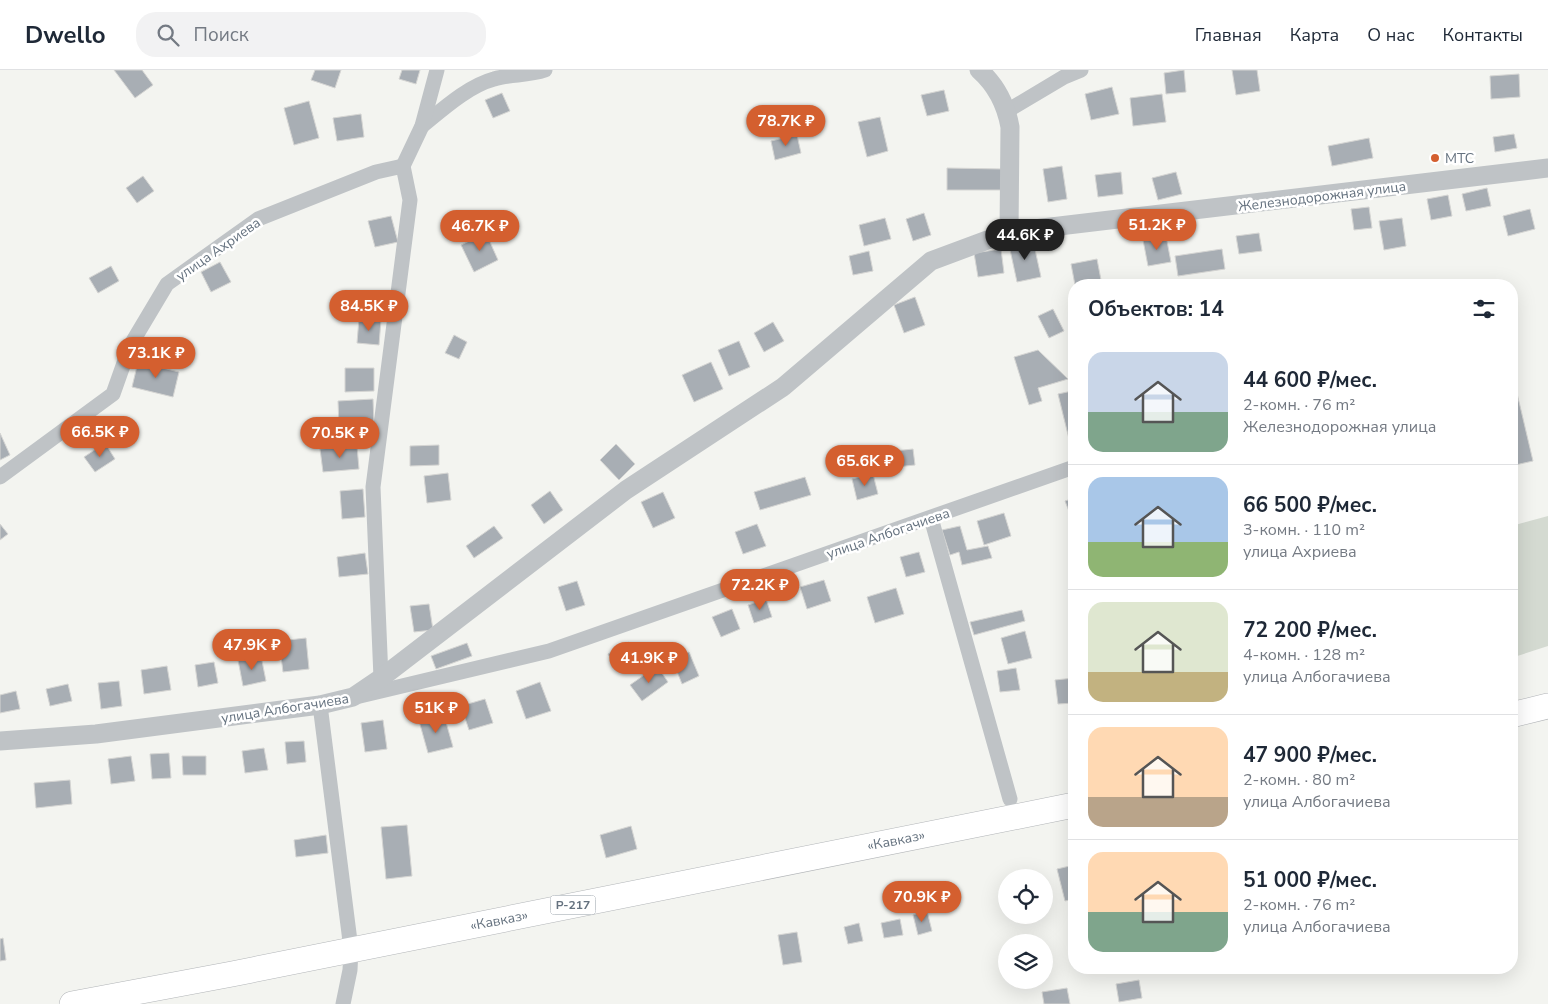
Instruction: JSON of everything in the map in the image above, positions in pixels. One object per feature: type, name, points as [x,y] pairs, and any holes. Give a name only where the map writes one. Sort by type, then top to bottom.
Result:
[{"type":"highway","points":[[1518,713],[1548,706]]},
{"type":"highway","name":"«Кавказ»","points":[[72,1004],[1068,805]]},
{"type":"street","points":[[382,678],[373,487],[410,200],[403,166],[422,126],[437,70]]},
{"type":"street","points":[[422,126],[456,98],[494,79],[531,75],[545,70]]},
{"type":"street","points":[[979,70],[998,94],[1007,111],[1010,127],[1009,232]]},
{"type":"street","points":[[1007,111],[1065,74],[1081,70]]},
{"type":"street","name":"улица Ахриева","points":[[0,477],[113,394],[130,346],[167,284],[258,218],[376,172],[403,166]]},
{"type":"street","name":"Железнодорожная улица","points":[[353,697],[382,678],[626,490],[784,387],[931,261],[1009,232],[1548,168]]},
{"type":"street","name":"улица Албогачиева","points":[[0,742],[96,734],[320,705],[548,651],[1068,469]]},
{"type":"street","points":[[931,518],[1010,799]]},
{"type":"street","points":[[320,705],[350,949],[350,970],[342,1004]]},
{"type":"shaded area","points":[[1548,516],[1548,646],[1518,656],[1518,524]]},
{"type":"building","points":[[114,70],[142,70],[153,85],[135,98]]},
{"type":"building","points":[[315,70],[341,70],[335,88],[311,80]]},
{"type":"building","points":[[402,70],[420,70],[416,84],[399,79]]},
{"type":"building","points":[[1184,70],[1186,92],[1166,94],[1164,73]]},
{"type":"building","points":[[1232,70],[1257,70],[1260,91],[1236,95]]},
{"type":"building","points":[[1519,74],[1520,97],[1491,99],[1490,76]]},
{"type":"building","points":[[1112,87],[1119,114],[1091,120],[1085,94]]},
{"type":"building","points":[[944,90],[949,111],[927,116],[921,95]]},
{"type":"building","points":[[502,93],[510,111],[493,118],[485,100]]},
{"type":"building","points":[[1162,94],[1166,122],[1133,126],[1130,98]]},
{"type":"building","points":[[309,101],[319,138],[294,145],[284,108]]},
{"type":"building","points":[[361,114],[364,137],[337,141],[333,118]]},
{"type":"building","points":[[880,117],[888,151],[867,157],[858,122]]},
{"type":"building","points":[[1514,134],[1517,148],[1495,152],[1493,137]]},
{"type":"building","points":[[797,135],[801,153],[775,160],[771,141]]},
{"type":"building","points":[[1369,138],[1373,158],[1332,166],[1328,146]]},
{"type":"building","points":[[1062,166],[1067,199],[1048,202],[1043,169]]},
{"type":"building","points":[[947,168],[1002,169],[1002,190],[947,190]]},
{"type":"building","points":[[1121,172],[1123,194],[1098,197],[1095,175]]},
{"type":"building","points":[[1176,172],[1182,194],[1158,200],[1152,178]]},
{"type":"building","points":[[143,176],[154,191],[137,203],[126,188]]},
{"type":"building","points":[[1487,188],[1491,206],[1466,211],[1462,194]]},
{"type":"building","points":[[1448,195],[1452,216],[1431,220],[1427,199]]},
{"type":"building","points":[[1369,207],[1372,228],[1354,230],[1351,209]]},
{"type":"building","points":[[1530,209],[1535,229],[1508,236],[1503,216]]},
{"type":"building","points":[[924,213],[931,235],[913,241],[906,219]]},
{"type":"building","points":[[391,216],[398,242],[375,247],[368,221]]},
{"type":"building","points":[[885,218],[891,239],[864,246],[859,225]]},
{"type":"building","points":[[1402,218],[1406,246],[1384,250],[1379,221]]},
{"type":"building","points":[[486,233],[498,260],[474,272],[461,245]]},
{"type":"building","points":[[1259,233],[1262,251],[1239,254],[1236,236]]},
{"type":"building","points":[[1166,236],[1171,262],[1148,266],[1143,240]]},
{"type":"building","points":[[1033,240],[1041,277],[1017,282],[1009,245]]},
{"type":"building","points":[[1001,249],[1004,273],[978,277],[974,253]]},
{"type":"building","points":[[1222,249],[1225,269],[1178,276],[1175,256]]},
{"type":"building","points":[[869,251],[873,271],[853,275],[849,256]]},
{"type":"building","points":[[1097,259],[1101,279],[1074,279],[1071,264]]},
{"type":"building","points":[[220,262],[231,282],[211,292],[201,272]]},
{"type":"building","points":[[111,266],[119,281],[98,293],[89,278]]},
{"type":"building","points":[[915,297],[925,325],[904,333],[894,305]]},
{"type":"building","points":[[1053,309],[1064,331],[1049,338],[1038,316]]},
{"type":"building","points":[[359,318],[381,320],[379,345],[357,343]]},
{"type":"building","points":[[773,322],[784,341],[764,352],[754,333]]},
{"type":"building","points":[[454,335],[467,342],[459,359],[445,353]]},
{"type":"building","points":[[739,341],[750,367],[729,376],[718,350]]},
{"type":"building","points":[[1038,350],[1068,379],[1038,388],[1042,401],[1029,405],[1014,357]]},
{"type":"building","points":[[138,362],[179,372],[173,397],[132,387]]},
{"type":"building","points":[[711,362],[723,389],[694,402],[682,375]]},
{"type":"building","points":[[345,368],[374,368],[374,391],[345,392]]},
{"type":"building","points":[[1068,392],[1068,435],[1058,394]]},
{"type":"building","points":[[1518,397],[1533,461],[1518,464]]},
{"type":"building","points":[[373,399],[374,424],[339,426],[338,401]]},
{"type":"building","points":[[0,433],[10,455],[0,460]]},
{"type":"building","points":[[105,443],[115,459],[95,472],[84,457]]},
{"type":"building","points":[[616,444],[635,464],[619,480],[600,460]]},
{"type":"building","points":[[439,445],[439,465],[410,466],[410,446]]},
{"type":"building","points":[[357,446],[359,469],[323,472],[320,449]]},
{"type":"building","points":[[913,449],[915,465],[896,467],[894,451]]},
{"type":"building","points":[[448,473],[451,500],[427,503],[424,476]]},
{"type":"building","points":[[873,474],[878,494],[857,500],[852,479]]},
{"type":"building","points":[[805,477],[811,495],[760,510],[754,492]]},
{"type":"building","points":[[363,489],[365,517],[342,519],[340,491]]},
{"type":"building","points":[[550,491],[563,510],[544,524],[531,505]]},
{"type":"building","points":[[663,492],[675,518],[653,528],[641,502]]},
{"type":"building","points":[[1004,513],[1011,536],[984,545],[977,521]]},
{"type":"building","points":[[0,524],[8,534],[0,540]]},
{"type":"building","points":[[757,524],[766,546],[743,554],[735,532]]},
{"type":"building","points":[[494,526],[503,538],[474,558],[466,546]]},
{"type":"building","points":[[960,526],[967,550],[988,546],[992,558],[962,565],[959,552],[950,555],[942,530]]},
{"type":"building","points":[[919,552],[925,572],[906,577],[900,557]]},
{"type":"building","points":[[365,553],[368,574],[339,577],[337,557]]},
{"type":"building","points":[[824,580],[831,601],[807,609],[800,587]]},
{"type":"building","points":[[577,581],[585,605],[566,611],[558,587]]},
{"type":"building","points":[[896,588],[904,614],[875,623],[867,597]]},
{"type":"building","points":[[766,599],[772,617],[754,623],[748,605]]},
{"type":"building","points":[[429,604],[433,630],[414,632],[410,606]]},
{"type":"building","points":[[732,609],[740,629],[721,637],[712,617]]},
{"type":"building","points":[[1022,610],[1025,621],[974,635],[970,622]]},
{"type":"building","points":[[1025,631],[1032,658],[1008,664],[1001,638]]},
{"type":"building","points":[[306,638],[309,669],[283,672],[279,641]]},
{"type":"building","points":[[629,642],[638,660],[618,671],[608,654]]},
{"type":"building","points":[[467,643],[472,656],[436,669],[431,656]]},
{"type":"building","points":[[689,652],[699,676],[682,684],[672,659]]},
{"type":"building","points":[[261,656],[266,681],[243,686],[238,660]]},
{"type":"building","points":[[214,662],[218,683],[198,687],[195,665]]},
{"type":"building","points":[[167,666],[171,690],[144,694],[141,670]]},
{"type":"building","points":[[657,666],[668,682],[642,701],[630,685]]},
{"type":"building","points":[[1016,668],[1020,690],[1000,692],[997,671]]},
{"type":"building","points":[[1068,679],[1068,703],[1058,704],[1055,680]]},
{"type":"building","points":[[119,681],[122,706],[101,709],[98,683]]},
{"type":"building","points":[[540,682],[551,711],[526,719],[516,691]]},
{"type":"building","points":[[68,684],[72,701],[50,706],[46,689]]},
{"type":"building","points":[[16,691],[20,709],[0,713],[0,695]]},
{"type":"building","points":[[485,699],[493,723],[469,730],[461,706]]},
{"type":"building","points":[[444,715],[453,747],[428,753],[419,721]]},
{"type":"building","points":[[383,720],[387,749],[365,752],[361,723]]},
{"type":"building","points":[[304,741],[306,762],[287,764],[285,742]]},
{"type":"building","points":[[264,748],[268,770],[245,773],[242,751]]},
{"type":"building","points":[[169,753],[171,778],[152,779],[150,754]]},
{"type":"building","points":[[131,756],[135,781],[111,784],[108,759]]},
{"type":"building","points":[[182,756],[206,756],[206,775],[183,775]]},
{"type":"building","points":[[70,780],[72,804],[36,808],[34,783]]},
{"type":"building","points":[[407,825],[412,876],[386,879],[381,827]]},
{"type":"building","points":[[631,826],[637,849],[606,858],[600,835]]},
{"type":"building","points":[[326,835],[328,853],[296,857],[294,840]]},
{"type":"building","points":[[1068,866],[1068,900],[1065,901],[1057,869]]},
{"type":"building","points":[[927,911],[932,931],[918,935],[913,915]]},
{"type":"building","points":[[900,919],[903,935],[884,938],[881,923]]},
{"type":"building","points":[[859,923],[863,941],[848,944],[844,927]]},
{"type":"building","points":[[797,932],[802,962],[783,965],[778,935]]},
{"type":"building","points":[[3,938],[6,960],[0,961],[0,939]]},
{"type":"building","points":[[1139,980],[1142,998],[1119,1002],[1116,984]]},
{"type":"building","points":[[1067,988],[1070,1004],[1044,1004],[1042,992]]},
{"type":"place","name":"МТС","points":[[1435,158]]}]
